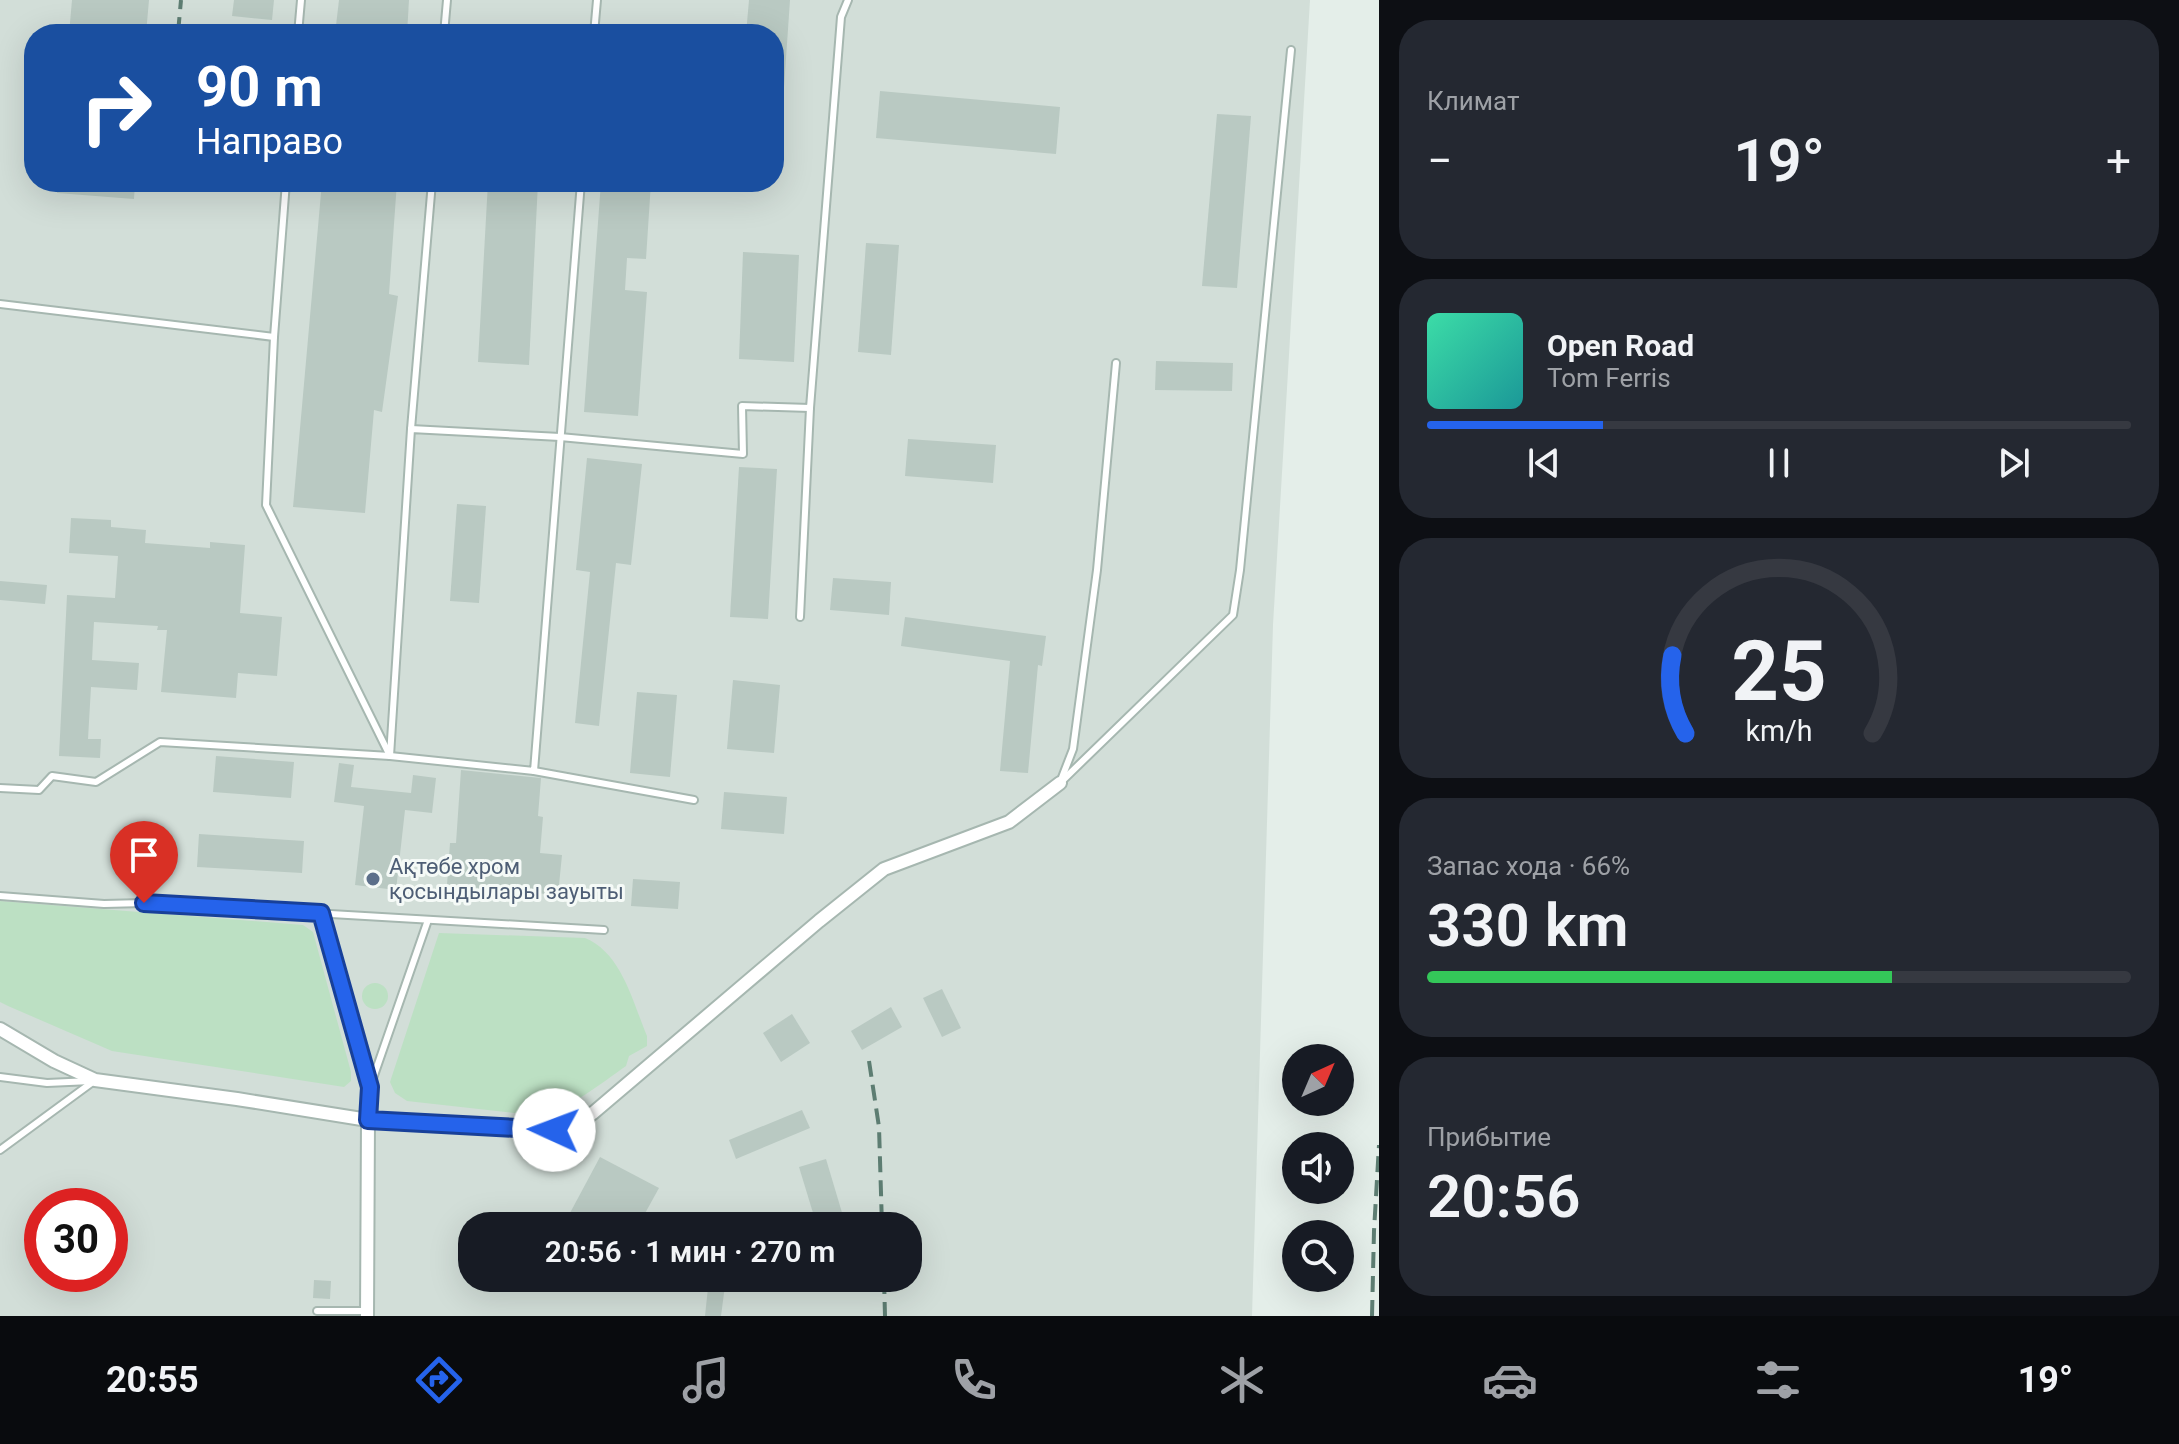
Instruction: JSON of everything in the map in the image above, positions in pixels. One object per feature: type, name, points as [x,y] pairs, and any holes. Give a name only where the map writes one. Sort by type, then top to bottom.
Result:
[{"type":"street","points":[[0,1029],[54,1061],[95,1080],[368,1120],[554,1130],[576,1124],[593,1113],[884,869],[1009,822],[1060,783]]},
{"type":"street","points":[[367,1313],[368,1120]]},
{"type":"lane","points":[[299,24],[301,0]]},
{"type":"lane","points":[[445,24],[447,0]]},
{"type":"lane","points":[[595,24],[597,0]]},
{"type":"lane","points":[[800,617],[810,408],[841,17],[848,0]]},
{"type":"lane","points":[[1060,783],[1233,615],[1291,50]]},
{"type":"lane","points":[[285,192],[266,505],[390,756]]},
{"type":"lane","points":[[390,756],[411,429],[431,192]]},
{"type":"lane","points":[[534,771],[580,192]]},
{"type":"lane","points":[[0,304],[274,337]]},
{"type":"lane","points":[[1060,783],[1073,749],[1097,570],[1116,363]]},
{"type":"lane","points":[[411,429],[560,437],[743,454],[742,406],[810,408]]},
{"type":"lane","points":[[0,788],[39,790],[52,776],[96,782],[160,742],[390,756],[534,771],[694,800]]},
{"type":"lane","points":[[0,896],[604,930]]},
{"type":"lane","points":[[321,913],[370,1087]]},
{"type":"lane","points":[[368,1120],[370,1087],[428,920]]},
{"type":"lane","points":[[0,1077],[47,1083],[95,1080]]},
{"type":"lane","points":[[0,1150],[95,1080]]},
{"type":"lane","points":[[317,1311],[367,1313]]},
{"type":"shaded area","name":"Ақтөбе хром қосындылары зауыты","points":[[0,0],[1310,0],[1273,625],[1252,1316],[0,1316]]},
{"type":"green space","points":[[0,901],[303,925],[313,932],[351,1081],[344,1087],[112,1051],[0,1002]]},
{"type":"green space","points":[[439,933],[585,938],[598,945],[625,980],[647,1036],[647,1046],[629,1056],[626,1066],[585,1094],[541,1116],[407,1101],[395,1093],[390,1082]]},
{"type":"green space","points":[[375,983],[384,987],[388,996],[384,1005],[375,1009],[366,1005],[362,996],[366,987]]},
{"type":"building","points":[[72,0],[149,0],[147,24],[70,24]]},
{"type":"building","points":[[234,0],[274,0],[272,20],[232,16]]},
{"type":"building","points":[[339,0],[409,0],[408,24],[336,24]]},
{"type":"building","points":[[749,0],[790,0],[784,87],[784,24],[747,24]]},
{"type":"building","points":[[880,91],[1060,107],[1056,154],[876,138]]},
{"type":"building","points":[[1217,114],[1251,116],[1237,288],[1202,286]]},
{"type":"building","points":[[57,192],[134,192],[134,199]]},
{"type":"building","points":[[321,192],[396,192],[389,294],[398,296],[382,412],[374,410],[365,513],[293,507]]},
{"type":"building","points":[[487,192],[538,192],[529,365],[478,362]]},
{"type":"building","points":[[600,192],[650,192],[646,259],[627,258],[625,290],[647,292],[638,416],[584,412]]},
{"type":"building","points":[[866,243],[899,245],[891,355],[858,352]]},
{"type":"building","points":[[743,252],[799,255],[794,362],[739,359]]},
{"type":"building","points":[[1156,361],[1233,363],[1232,391],[1155,390]]},
{"type":"building","points":[[908,439],[996,445],[993,483],[905,476]]},
{"type":"building","points":[[587,458],[642,464],[631,565],[616,563],[599,726],[575,723],[590,572],[576,570]]},
{"type":"building","points":[[739,467],[777,469],[768,619],[730,617]]},
{"type":"building","points":[[457,504],[486,506],[479,603],[450,601]]},
{"type":"building","points":[[71,518],[111,520],[111,527],[146,530],[145,543],[210,548],[210,542],[245,545],[240,613],[282,617],[277,676],[238,673],[236,698],[161,692],[167,630],[157,630],[158,626],[94,622],[92,660],[139,663],[137,690],[91,687],[88,739],[101,739],[100,758],[59,756],[67,595],[115,598],[118,556],[69,553]]},
{"type":"building","points":[[833,578],[891,582],[889,615],[830,610]]},
{"type":"building","points":[[0,581],[47,585],[45,604],[0,600]]},
{"type":"building","points":[[905,617],[1046,636],[1042,666],[1038,665],[1028,773],[1000,771],[1010,661],[901,646]]},
{"type":"building","points":[[733,680],[780,685],[774,753],[727,749]]},
{"type":"building","points":[[637,692],[677,695],[670,777],[630,773]]},
{"type":"building","points":[[216,756],[294,762],[291,798],[213,792]]},
{"type":"building","points":[[339,763],[354,765],[351,787],[411,793],[413,775],[436,778],[432,813],[405,810],[396,890],[355,885],[364,806],[334,802]]},
{"type":"building","points":[[461,770],[541,778],[538,816],[543,817],[540,853],[562,855],[558,895],[447,885],[450,843],[456,843]]},
{"type":"building","points":[[724,792],[787,797],[784,834],[721,829]]},
{"type":"building","points":[[199,834],[304,841],[302,873],[197,867]]},
{"type":"building","points":[[633,879],[680,882],[678,909],[631,906]]},
{"type":"building","points":[[942,989],[961,1028],[942,1037],[923,998]]},
{"type":"building","points":[[891,1007],[902,1027],[862,1050],[851,1031]]},
{"type":"building","points":[[792,1014],[810,1043],[781,1062],[763,1033]]},
{"type":"building","points":[[802,1110],[810,1128],[736,1159],[729,1140]]},
{"type":"building","points":[[600,1157],[659,1188],[646,1212],[571,1212]]},
{"type":"building","points":[[826,1159],[842,1212],[813,1212],[799,1167]]},
{"type":"building","points":[[314,1280],[331,1281],[330,1299],[313,1298]]},
{"type":"building","points":[[708,1292],[724,1292],[721,1316],[705,1316]]},
{"type":"railway","points":[[179,24],[181,0]]},
{"type":"railway","points":[[869,1061],[879,1127],[882,1212]]},
{"type":"railway","points":[[1372,1316],[1379,1145]]},
{"type":"railway","points":[[884,1292],[885,1316]]},
{"type":"place","name":"Ақтөбе хром қосындылары зауыты","points":[[373,879]]},
{"type":"route","points":[[144,903],[321,913],[370,1087],[368,1120],[554,1130]]}]
